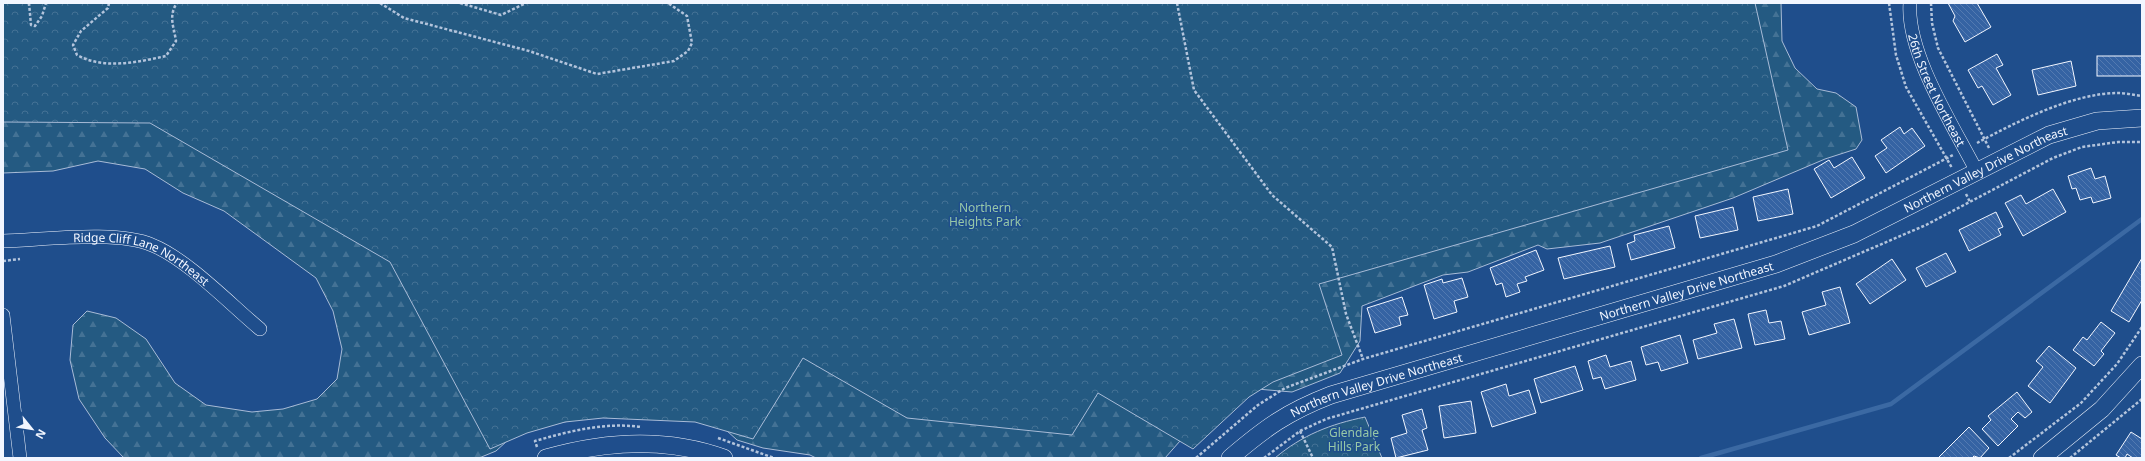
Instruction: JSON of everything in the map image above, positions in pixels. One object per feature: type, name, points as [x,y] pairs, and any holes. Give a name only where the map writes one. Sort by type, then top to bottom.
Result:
[{"type":"street","name":"26th Street Northeast","points":[[1910,3],[1912,32],[1918,54],[1926,73],[1977,172]]},
{"type":"street","name":"Northern Valley Drive Northeast","points":[[1230,458],[1265,429],[1303,405],[1330,395],[1817,250],[1854,234],[2049,135],[2072,127],[2097,121],[2142,118]]},
{"type":"street","name":"Ridge Cliff Lane Northeast","points":[[3,241],[109,237],[151,244],[185,265],[260,329]]},
{"type":"street","points":[[3,315],[20,458]]},
{"type":"street","points":[[2042,458],[2102,409],[2140,374]]},
{"type":"street","points":[[546,458],[574,450],[615,444],[649,443],[677,446],[707,452],[724,458]]},
{"type":"path","points":[[29,3],[30,25],[35,26],[42,16],[46,3]]},
{"type":"path","points":[[109,3],[108,8],[81,31],[74,45],[77,55],[84,59],[124,64],[166,56],[176,41],[171,20],[172,9],[177,3]]},
{"type":"path","points":[[380,3],[404,18],[529,52],[597,74],[674,61],[688,51],[692,43],[686,16],[668,3]]},
{"type":"path","points":[[460,3],[502,15],[526,3]]},
{"type":"path","points":[[1177,3],[1194,90],[1272,195],[1332,247],[1346,314],[1363,359]]},
{"type":"path","points":[[1196,458],[1258,406],[1284,388],[1363,359],[1816,226],[1947,159],[1906,86],[1896,56],[1889,3]]},
{"type":"path","points":[[1931,3],[1932,23],[1938,48],[1984,139],[2038,113],[2081,99],[2117,93],[2142,96]]},
{"type":"path","points":[[1264,458],[1300,431],[1326,419],[1784,286],[1926,225],[2053,158],[2082,147],[2118,142],[2142,142]]},
{"type":"path","points":[[3,261],[20,259]]},
{"type":"path","points":[[2009,458],[2081,403],[2117,364],[2142,327]]},
{"type":"path","points":[[2070,458],[2142,399]]},
{"type":"path","points":[[1300,431],[1313,458]]},
{"type":"green space","name":"Northern Heights Park","points":[[3,3],[1781,3],[1782,41],[1795,68],[1817,89],[1836,93],[1856,107],[1862,140],[1856,149],[1825,159],[1733,198],[1600,243],[1547,249],[1538,245],[1468,272],[1443,275],[1362,306],[1360,341],[1340,373],[1292,392],[1245,388],[1195,424],[1165,458],[816,458],[810,455],[763,448],[737,440],[715,420],[636,408],[518,431],[496,451],[479,458],[124,458],[105,438],[79,399],[70,360],[73,325],[87,311],[116,318],[146,339],[175,383],[206,405],[252,412],[283,409],[317,399],[337,379],[342,349],[333,311],[316,278],[224,211],[183,193],[145,169],[98,161],[53,171],[3,173]]},
{"type":"green space","name":"Northern Heights Park","points":[[3,3],[1755,3],[1788,150],[1319,284],[1342,355],[1273,382],[1249,397],[1193,449],[1098,393],[1072,435],[907,418],[803,358],[753,439],[695,422],[603,418],[565,422],[527,433],[490,449],[390,262],[150,123],[3,122]]},
{"type":"green space","name":"Glendale Hills Park","points":[[1365,417],[1382,458],[1275,458],[1306,437],[1340,423]]},
{"type":"building","points":[[1948,3],[1977,3],[1991,27],[1965,42],[1953,21],[1955,16]]},
{"type":"building","points":[[1997,54],[2003,65],[1996,68],[2011,95],[1993,105],[1982,86],[1978,88],[1968,70]]},
{"type":"building","points":[[2097,56],[2142,56],[2142,76],[2097,76]]},
{"type":"building","points":[[2071,61],[2076,86],[2038,95],[2032,70]]},
{"type":"building","points":[[1900,127],[1904,134],[1912,128],[1925,146],[1886,173],[1875,156],[1887,148],[1881,140]]},
{"type":"building","points":[[1852,157],[1865,178],[1831,198],[1814,169],[1829,160],[1834,168]]},
{"type":"building","points":[[2091,168],[2095,179],[2105,176],[2111,198],[2093,203],[2091,197],[2080,200],[2076,188],[2072,189],[2068,176]]},
{"type":"building","points":[[1788,189],[1793,214],[1758,221],[1753,197]]},
{"type":"building","points":[[2053,189],[2066,212],[2023,236],[2005,203],[2021,195],[2026,204]]},
{"type":"building","points":[[1733,207],[1738,230],[1700,238],[1695,216]]},
{"type":"building","points":[[1996,212],[2003,227],[1998,229],[2001,235],[1969,251],[1959,230]]},
{"type":"building","points":[[1669,226],[1675,248],[1631,260],[1627,244],[1635,241],[1634,235]]},
{"type":"building","points":[[1610,246],[1615,267],[1564,279],[1558,258]]},
{"type":"building","points":[[1536,250],[1544,270],[1525,277],[1527,281],[1517,284],[1520,292],[1506,297],[1502,283],[1496,285],[1490,268]]},
{"type":"building","points":[[1946,253],[1956,272],[1926,287],[1916,268]]},
{"type":"building","points":[[2142,258],[2142,300],[2129,322],[2111,311]]},
{"type":"building","points":[[1892,259],[1906,280],[1870,304],[1856,284]]},
{"type":"building","points":[[1462,278],[1468,297],[1454,301],[1457,312],[1434,319],[1424,285],[1442,279],[1443,283]]},
{"type":"building","points":[[1840,287],[1850,323],[1809,335],[1802,312],[1826,305],[1822,292]]},
{"type":"building","points":[[1402,297],[1408,315],[1399,317],[1401,325],[1375,333],[1367,308]]},
{"type":"building","points":[[1766,310],[1769,323],[1781,321],[1785,339],[1755,345],[1748,314]]},
{"type":"building","points":[[1734,319],[1742,348],[1698,359],[1693,340],[1717,333],[1714,324]]},
{"type":"building","points":[[2101,322],[2115,333],[2101,351],[2104,354],[2094,366],[2073,350],[2083,337],[2087,340]]},
{"type":"building","points":[[1680,335],[1688,363],[1661,371],[1658,362],[1646,365],[1641,347]]},
{"type":"building","points":[[2049,346],[2076,368],[2050,403],[2028,386],[2043,367],[2036,361]]},
{"type":"building","points":[[1606,355],[1610,367],[1631,361],[1636,380],[1605,389],[1601,377],[1593,379],[1588,361]]},
{"type":"building","points":[[1575,366],[1583,390],[1541,403],[1534,379]]},
{"type":"building","points":[[1506,384],[1509,396],[1529,390],[1536,413],[1492,427],[1481,392]]},
{"type":"building","points":[[2017,392],[2032,412],[2025,418],[2018,412],[2011,419],[2018,426],[1998,446],[1982,429],[1991,420],[1988,416]]},
{"type":"building","points":[[1471,401],[1476,433],[1444,438],[1439,406]]},
{"type":"building","points":[[1422,409],[1427,428],[1422,430],[1428,450],[1396,458],[1391,438],[1407,433],[1402,415]]},
{"type":"building","points":[[1969,427],[1989,448],[1980,458],[1974,456],[1972,458],[1938,458]]},
{"type":"building","points":[[2131,432],[2142,439],[2142,458],[2133,458],[2127,454],[2125,458],[2121,458],[2116,455]]},
{"type":"waterway","points":[[1701,458],[1891,404],[2142,219]]}]
